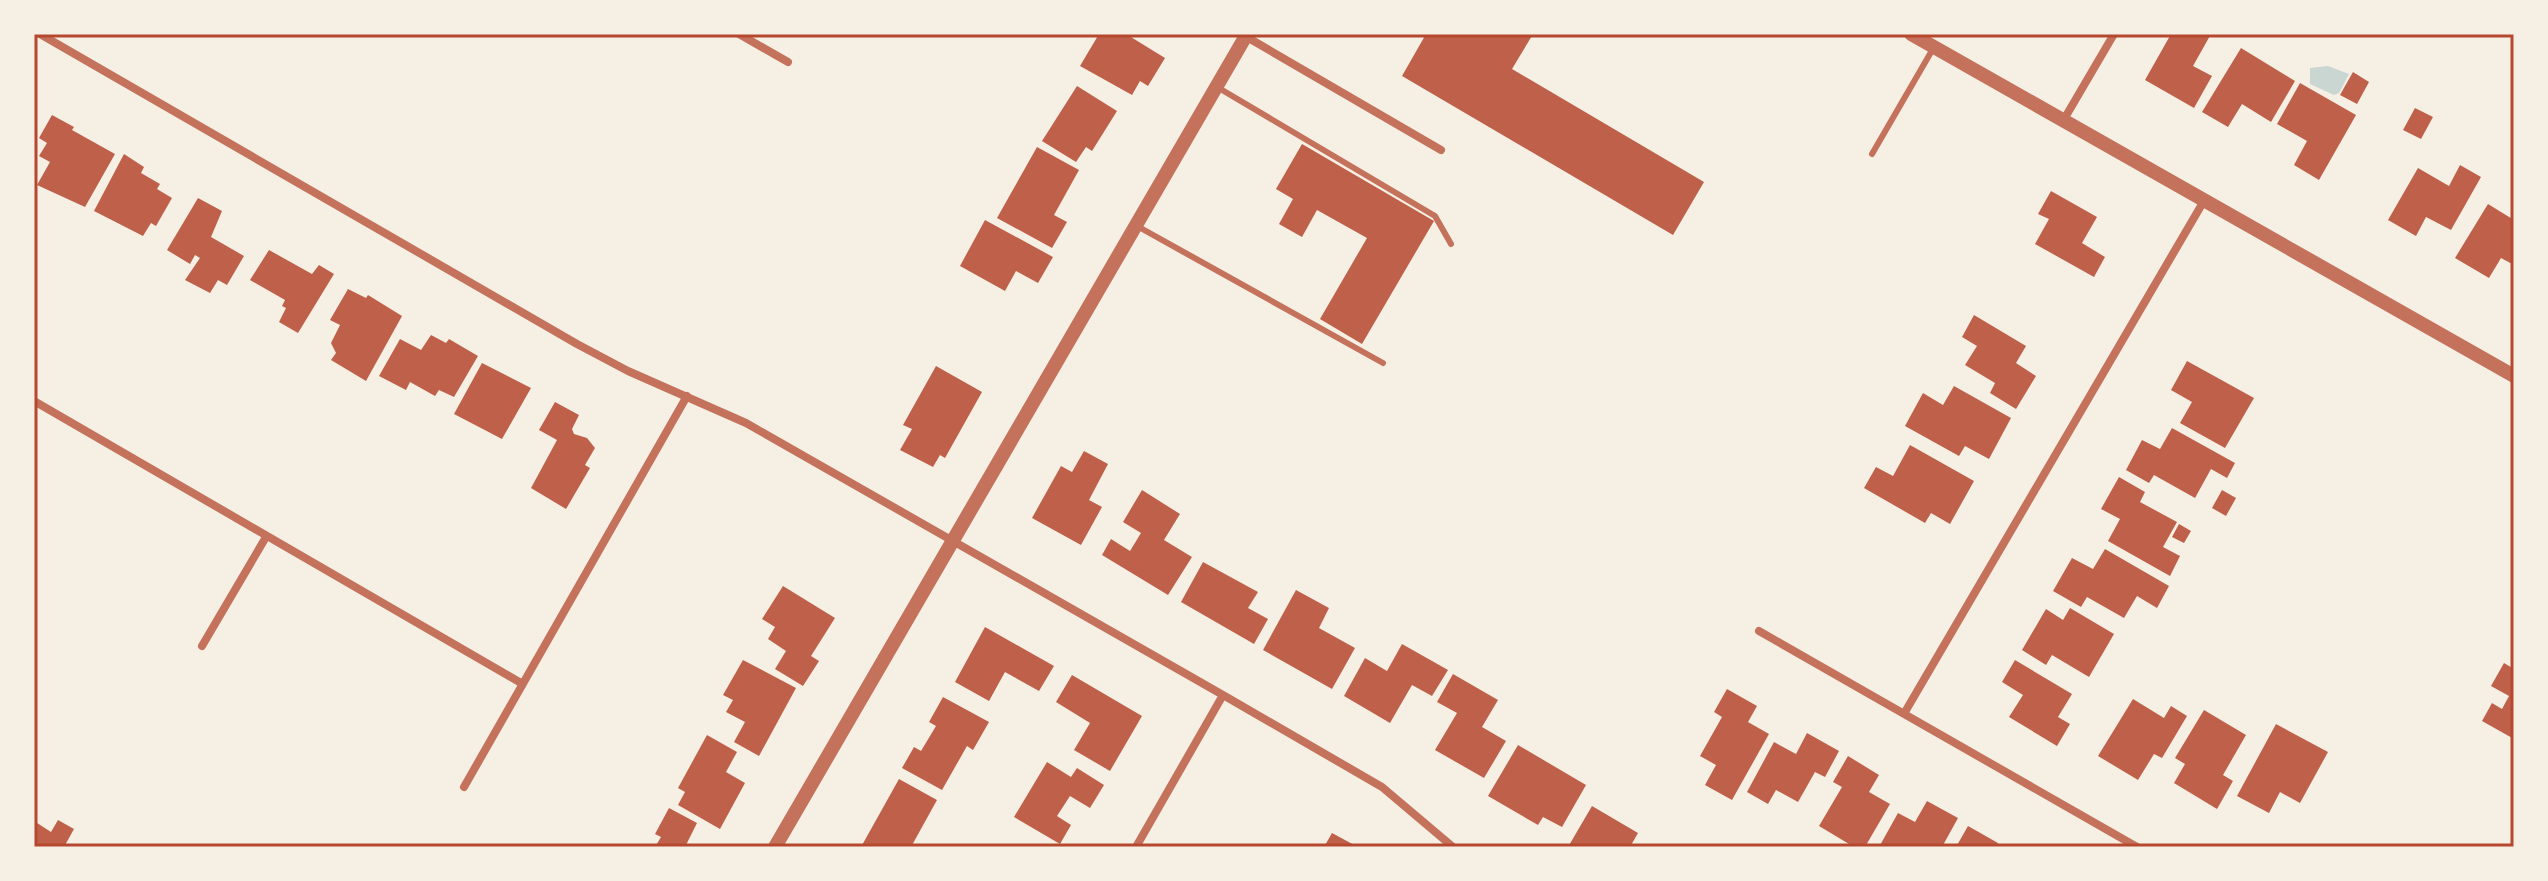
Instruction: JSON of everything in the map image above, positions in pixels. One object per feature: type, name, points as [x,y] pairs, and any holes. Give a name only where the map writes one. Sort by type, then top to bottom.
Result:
[{"type":"street","points":[[40,34],[577,344],[746,423],[1223,695],[1382,787],[1453,847]]},
{"type":"street","points":[[739,34],[788,62]]},
{"type":"street","points":[[1911,34],[2514,376]]},
{"type":"street","points":[[2063,121],[2114,34]]},
{"type":"street","points":[[775,847],[1246,35],[1441,150]]},
{"type":"street","points":[[1905,712],[2205,199]]},
{"type":"street","points":[[464,787],[687,396]]},
{"type":"street","points":[[34,401],[521,683]]},
{"type":"street","points":[[202,646],[266,537]]},
{"type":"street","points":[[1759,631],[2137,847]]},
{"type":"street","points":[[1136,847],[1223,695]]},
{"type":"lane","points":[[1872,154],[1934,47]]},
{"type":"lane","points":[[1217,87],[1435,216],[1451,244]]},
{"type":"lane","points":[[1137,226],[1383,363]]},
{"type":"shaded area","points":[[2328,66],[2349,74],[2339,93],[2334,95],[2310,84],[2310,68]]},
{"type":"building","points":[[1099,34],[1126,34],[1165,58],[1148,86],[1140,81],[1132,95],[1080,66]]},
{"type":"building","points":[[1426,34],[1533,34],[1512,69],[1704,182],[1673,235],[1402,76]]},
{"type":"building","points":[[2171,34],[2211,34],[2193,66],[2212,76],[2194,108],[2145,80]]},
{"type":"building","points":[[2241,48],[2295,81],[2271,122],[2242,104],[2228,127],[2202,112]]},
{"type":"building","points":[[2353,72],[2369,82],[2357,104],[2340,95]]},
{"type":"building","points":[[2300,83],[2356,115],[2319,180],[2294,165],[2307,141],[2277,124]]},
{"type":"building","points":[[1077,86],[1117,111],[1092,151],[1086,147],[1076,162],[1042,141]]},
{"type":"building","points":[[2415,108],[2433,117],[2421,139],[2403,130]]},
{"type":"building","points":[[52,115],[115,154],[85,207],[37,185],[50,162],[39,156],[47,143],[39,138]]},
{"type":"building","points":[[1302,144],[1434,221],[1362,344],[1320,319],[1367,238],[1317,210],[1302,237],[1279,224],[1293,199],[1276,189]]},
{"type":"building","points":[[1037,147],[1079,170],[1054,215],[1067,222],[1052,248],[997,218]]},
{"type":"building","points":[[124,154],[144,167],[141,173],[160,184],[157,189],[172,198],[156,226],[151,223],[143,236],[94,211]]},
{"type":"building","points":[[2460,165],[2481,177],[2451,230],[2426,217],[2416,236],[2388,220],[2418,168],[2449,186]]},
{"type":"building","points":[[2051,191],[2097,217],[2082,243],[2105,257],[2094,277],[2035,244],[2049,219],[2038,214]]},
{"type":"building","points":[[198,198],[222,211],[211,237],[244,256],[227,285],[218,280],[210,293],[185,280],[200,258],[195,255],[190,264],[167,250]]},
{"type":"building","points":[[2488,204],[2514,220],[2514,265],[2501,258],[2489,278],[2455,258]]},
{"type":"building","points":[[985,220],[1053,257],[1038,283],[1016,271],[1005,291],[960,266]]},
{"type":"building","points":[[269,250],[312,274],[319,265],[334,274],[298,333],[279,322],[286,308],[282,306],[285,300],[250,280]]},
{"type":"building","points":[[348,289],[366,298],[368,295],[402,316],[366,381],[331,360],[336,353],[331,343],[340,325],[330,320]]},
{"type":"building","points":[[1974,315],[2026,346],[2016,363],[2036,376],[2016,409],[1990,393],[1995,383],[1965,365],[1977,346],[1962,337]]},
{"type":"building","points":[[431,335],[446,343],[449,339],[478,356],[454,397],[439,390],[435,396],[410,382],[406,390],[379,376],[400,339],[421,350]]},
{"type":"building","points":[[2187,361],[2254,398],[2225,448],[2180,423],[2192,402],[2171,390]]},
{"type":"building","points":[[482,363],[531,388],[502,439],[454,414]]},
{"type":"building","points":[[936,366],[982,392],[945,458],[940,455],[933,467],[900,450],[912,429],[903,425]]},
{"type":"building","points":[[1954,386],[2011,418],[1989,459],[1965,446],[1959,456],[1905,426],[1923,393],[1943,405]]},
{"type":"building","points":[[555,402],[579,415],[572,429],[574,434],[587,438],[595,448],[585,465],[590,468],[566,509],[531,488],[557,440],[539,430]]},
{"type":"building","points":[[2172,428],[2235,463],[2227,478],[2211,469],[2195,498],[2154,475],[2149,483],[2126,470],[2142,440],[2160,449]]},
{"type":"building","points":[[1910,445],[1974,481],[1950,524],[1931,513],[1925,523],[1864,488],[1876,467],[1893,476]]},
{"type":"building","points":[[1084,451],[1108,464],[1089,500],[1102,507],[1081,545],[1032,518],[1061,466],[1072,472]]},
{"type":"building","points":[[2119,477],[2145,492],[2140,502],[2177,522],[2163,547],[2180,556],[2170,576],[2108,541],[2120,519],[2101,509]]},
{"type":"building","points":[[1142,490],[1180,514],[1164,540],[1192,557],[1168,595],[1102,555],[1111,539],[1130,551],[1141,533],[1123,522]]},
{"type":"building","points":[[2222,490],[2236,498],[2226,516],[2212,508]]},
{"type":"building","points":[[2179,524],[2191,531],[2184,543],[2172,537]]},
{"type":"building","points":[[2105,549],[2169,586],[2157,608],[2137,596],[2124,618],[2087,597],[2081,607],[2053,591],[2072,558],[2093,569]]},
{"type":"building","points":[[1203,562],[1258,592],[1248,608],[1268,619],[1254,644],[1181,602]]},
{"type":"building","points":[[783,586],[835,618],[811,656],[819,661],[803,686],[775,669],[786,651],[768,639],[775,627],[762,619]]},
{"type":"building","points":[[1296,590],[1329,608],[1319,628],[1355,648],[1332,689],[1263,650]]},
{"type":"building","points":[[2070,608],[2114,634],[2089,677],[2052,655],[2046,665],[2022,650],[2046,609],[2063,620]]},
{"type":"building","points":[[985,627],[1054,666],[1039,691],[1005,672],[989,701],[955,682]]},
{"type":"building","points":[[1402,644],[1448,670],[1432,696],[1412,685],[1390,723],[1344,696],[1365,658],[1387,671]]},
{"type":"building","points":[[743,660],[796,688],[759,756],[734,742],[745,722],[726,712],[733,700],[723,695]]},
{"type":"building","points":[[2015,660],[2072,694],[2058,717],[2070,724],[2057,746],[2009,717],[2023,695],[2002,682]]},
{"type":"building","points":[[2504,663],[2514,669],[2514,739],[2482,721],[2492,703],[2502,709],[2509,696],[2491,686]]},
{"type":"building","points":[[1453,674],[1498,700],[1482,727],[1506,741],[1484,778],[1435,750],[1457,713],[1437,702]]},
{"type":"building","points":[[1072,675],[1142,716],[1110,771],[1074,750],[1090,723],[1056,702]]},
{"type":"building","points":[[1727,689],[1757,706],[1748,722],[1769,734],[1732,800],[1705,785],[1716,765],[1700,756],[1722,717],[1714,712]]},
{"type":"building","points":[[943,697],[989,722],[973,750],[967,746],[942,790],[902,768],[914,747],[921,751],[936,726],[929,722]]},
{"type":"building","points":[[2133,699],[2164,718],[2171,706],[2187,716],[2162,758],[2154,754],[2138,780],[2098,756]]},
{"type":"building","points":[[2204,710],[2246,735],[2223,775],[2233,781],[2217,809],[2174,783],[2185,764],[2175,758]]},
{"type":"building","points":[[2276,724],[2328,752],[2300,803],[2280,792],[2269,813],[2237,796]]},
{"type":"building","points":[[1807,733],[1839,751],[1825,777],[1815,772],[1798,802],[1776,790],[1768,804],[1747,792],[1774,742],[1796,754]]},
{"type":"building","points":[[707,735],[737,752],[726,772],[745,783],[720,829],[678,805],[685,792],[678,788]]},
{"type":"building","points":[[1518,745],[1586,785],[1562,827],[1543,817],[1538,825],[1488,796]]},
{"type":"building","points":[[1848,756],[1879,775],[1869,792],[1890,804],[1865,847],[1854,847],[1819,826],[1842,787],[1833,782]]},
{"type":"building","points":[[1047,762],[1071,777],[1077,768],[1104,785],[1090,808],[1070,796],[1057,816],[1071,825],[1060,844],[1014,817]]},
{"type":"building","points":[[899,779],[937,800],[911,847],[861,847]]},
{"type":"building","points":[[1927,801],[1958,818],[1942,847],[1879,847],[1898,813],[1915,822]]},
{"type":"building","points":[[1592,806],[1638,833],[1630,847],[1568,847]]},
{"type":"building","points":[[669,808],[697,823],[686,845],[690,847],[655,847],[661,837],[655,834]]},
{"type":"building","points":[[58,820],[74,829],[64,847],[34,847],[34,821],[51,832]]},
{"type":"building","points":[[1968,826],[1998,843],[1996,847],[1956,847]]},
{"type":"building","points":[[1332,833],[1358,847],[1324,847]]}]
